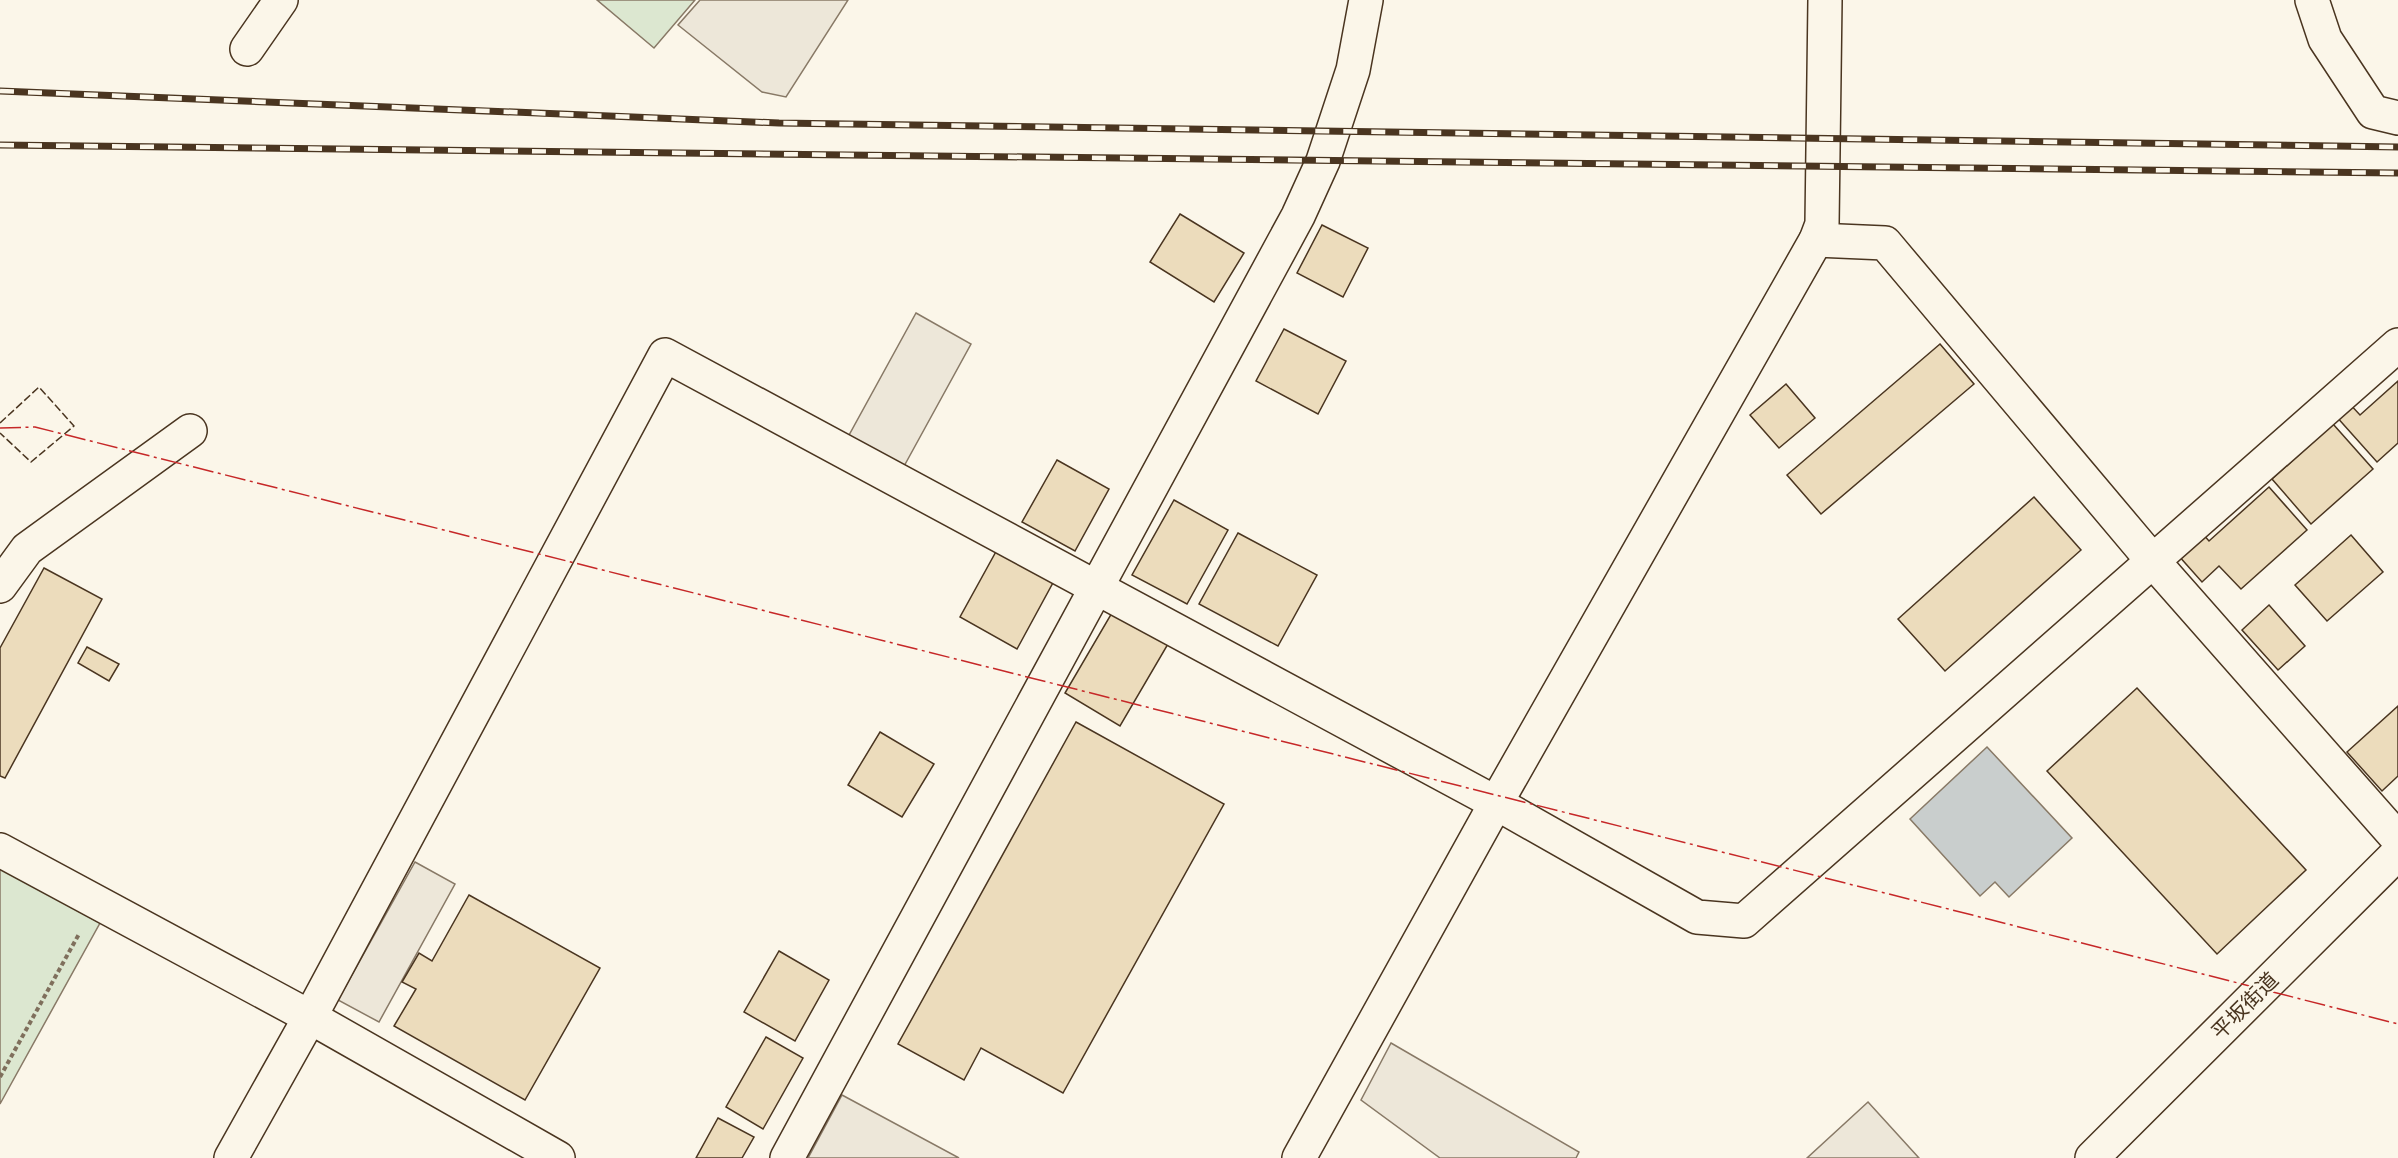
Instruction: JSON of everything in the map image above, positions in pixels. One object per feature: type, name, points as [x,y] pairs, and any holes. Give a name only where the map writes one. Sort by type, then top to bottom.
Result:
[{"type":"street","points":[[246,48],[281,0]]},
{"type":"street","points":[[787,1158],[1298,216],[1323,161],[1353,70],[1366,0]]},
{"type":"street","points":[[1299,1158],[1496,803],[1816,240],[1822,224],[1825,0]]},
{"type":"street","points":[[2312,0],[2325,39],[2373,112],[2398,118]]},
{"type":"street","points":[[1816,240],[1885,243],[2152,560],[2398,839]]},
{"type":"street","points":[[231,1158],[310,1017],[665,355],[1496,803],[1696,917],[1744,921],[2398,345]]},
{"type":"street","points":[[0,586],[27,549],[190,431]]},
{"type":"street","points":[[0,850],[310,1017],[558,1158]]},
{"type":"street","name":"平坂街道","points":[[2092,1158],[2398,854]]},
{"type":"path","points":[[0,1077],[97,902]]},
{"type":"green space","points":[[597,0],[695,0],[654,48]]},
{"type":"green space","points":[[0,868],[100,923],[0,1104]]},
{"type":"shaded area","points":[[700,0],[848,0],[786,97],[762,92],[678,25]]},
{"type":"shaded area","points":[[916,313],[971,344],[903,468],[848,437]]},
{"type":"shaded area","points":[[1987,747],[2072,838],[2009,897],[1995,882],[1980,896],[1910,819]]},
{"type":"shaded area","points":[[415,862],[455,884],[379,1022],[338,1000]]},
{"type":"shaded area","points":[[1391,1043],[1579,1152],[1576,1158],[1440,1158],[1361,1100]]},
{"type":"shaded area","points":[[842,1095],[959,1158],[808,1158]]},
{"type":"shaded area","points":[[1868,1102],[1919,1158],[1807,1158]]},
{"type":"building","points":[[1180,214],[1244,253],[1214,302],[1150,262]]},
{"type":"building","points":[[1322,225],[1368,248],[1343,297],[1297,273]]},
{"type":"building","points":[[1284,329],[1346,361],[1318,414],[1256,381]]},
{"type":"building","points":[[1940,344],[1974,384],[1821,514],[1787,475]]},
{"type":"building","points":[[2398,381],[2398,443],[2377,462],[2335,415],[2348,402],[2360,415]]},
{"type":"building","points":[[1786,384],[1815,418],[1779,448],[1750,415]]},
{"type":"building","points":[[2333,424],[2373,469],[2311,524],[2272,479]]},
{"type":"building","points":[[1057,460],[1109,489],[1075,551],[1022,522]]},
{"type":"building","points":[[2269,487],[2307,530],[2241,589],[2219,566],[2202,582],[2178,555],[2202,533],[2209,541]]},
{"type":"building","points":[[2034,497],[2081,550],[1945,671],[1898,619]]},
{"type":"building","points":[[1174,500],[1228,530],[1187,604],[1132,575]]},
{"type":"building","points":[[1238,533],[1317,575],[1278,646],[1199,604]]},
{"type":"building","points":[[2351,535],[2383,572],[2327,621],[2295,585]]},
{"type":"building","points":[[998,548],[1055,579],[1017,649],[960,617]]},
{"type":"building","points":[[44,568],[102,599],[5,778],[0,776],[0,648]]},
{"type":"building","points":[[2269,605],[2305,646],[2278,670],[2242,630]]},
{"type":"building","points":[[1113,611],[1168,644],[1120,726],[1065,693]]},
{"type":"building","points":[[87,647],[119,664],[109,681],[78,663]]},
{"type":"building","points":[[2137,688],[2306,870],[2217,954],[2047,771]]},
{"type":"building","points":[[2398,706],[2398,776],[2382,791],[2347,752]]},
{"type":"building","points":[[1076,722],[1224,804],[1063,1093],[981,1048],[964,1080],[898,1044]]},
{"type":"building","points":[[880,732],[934,764],[902,817],[848,785]]},
{"type":"building","points":[[469,895],[600,968],[525,1100],[394,1026],[416,989],[402,982],[419,953],[432,961]]},
{"type":"building","points":[[779,951],[829,980],[795,1041],[744,1012]]},
{"type":"building","points":[[766,1037],[803,1058],[763,1129],[726,1107]]},
{"type":"building","points":[[718,1118],[754,1137],[742,1158],[696,1158]]},
{"type":"railway","points":[[0,91],[779,123],[2398,147]]},
{"type":"railway","points":[[0,145],[2398,173]]},
{"type":"fence","points":[[0,423],[39,387],[74,426],[31,462],[0,433]]},
{"type":"power","points":[[0,428],[35,427],[2398,1024]]}]
